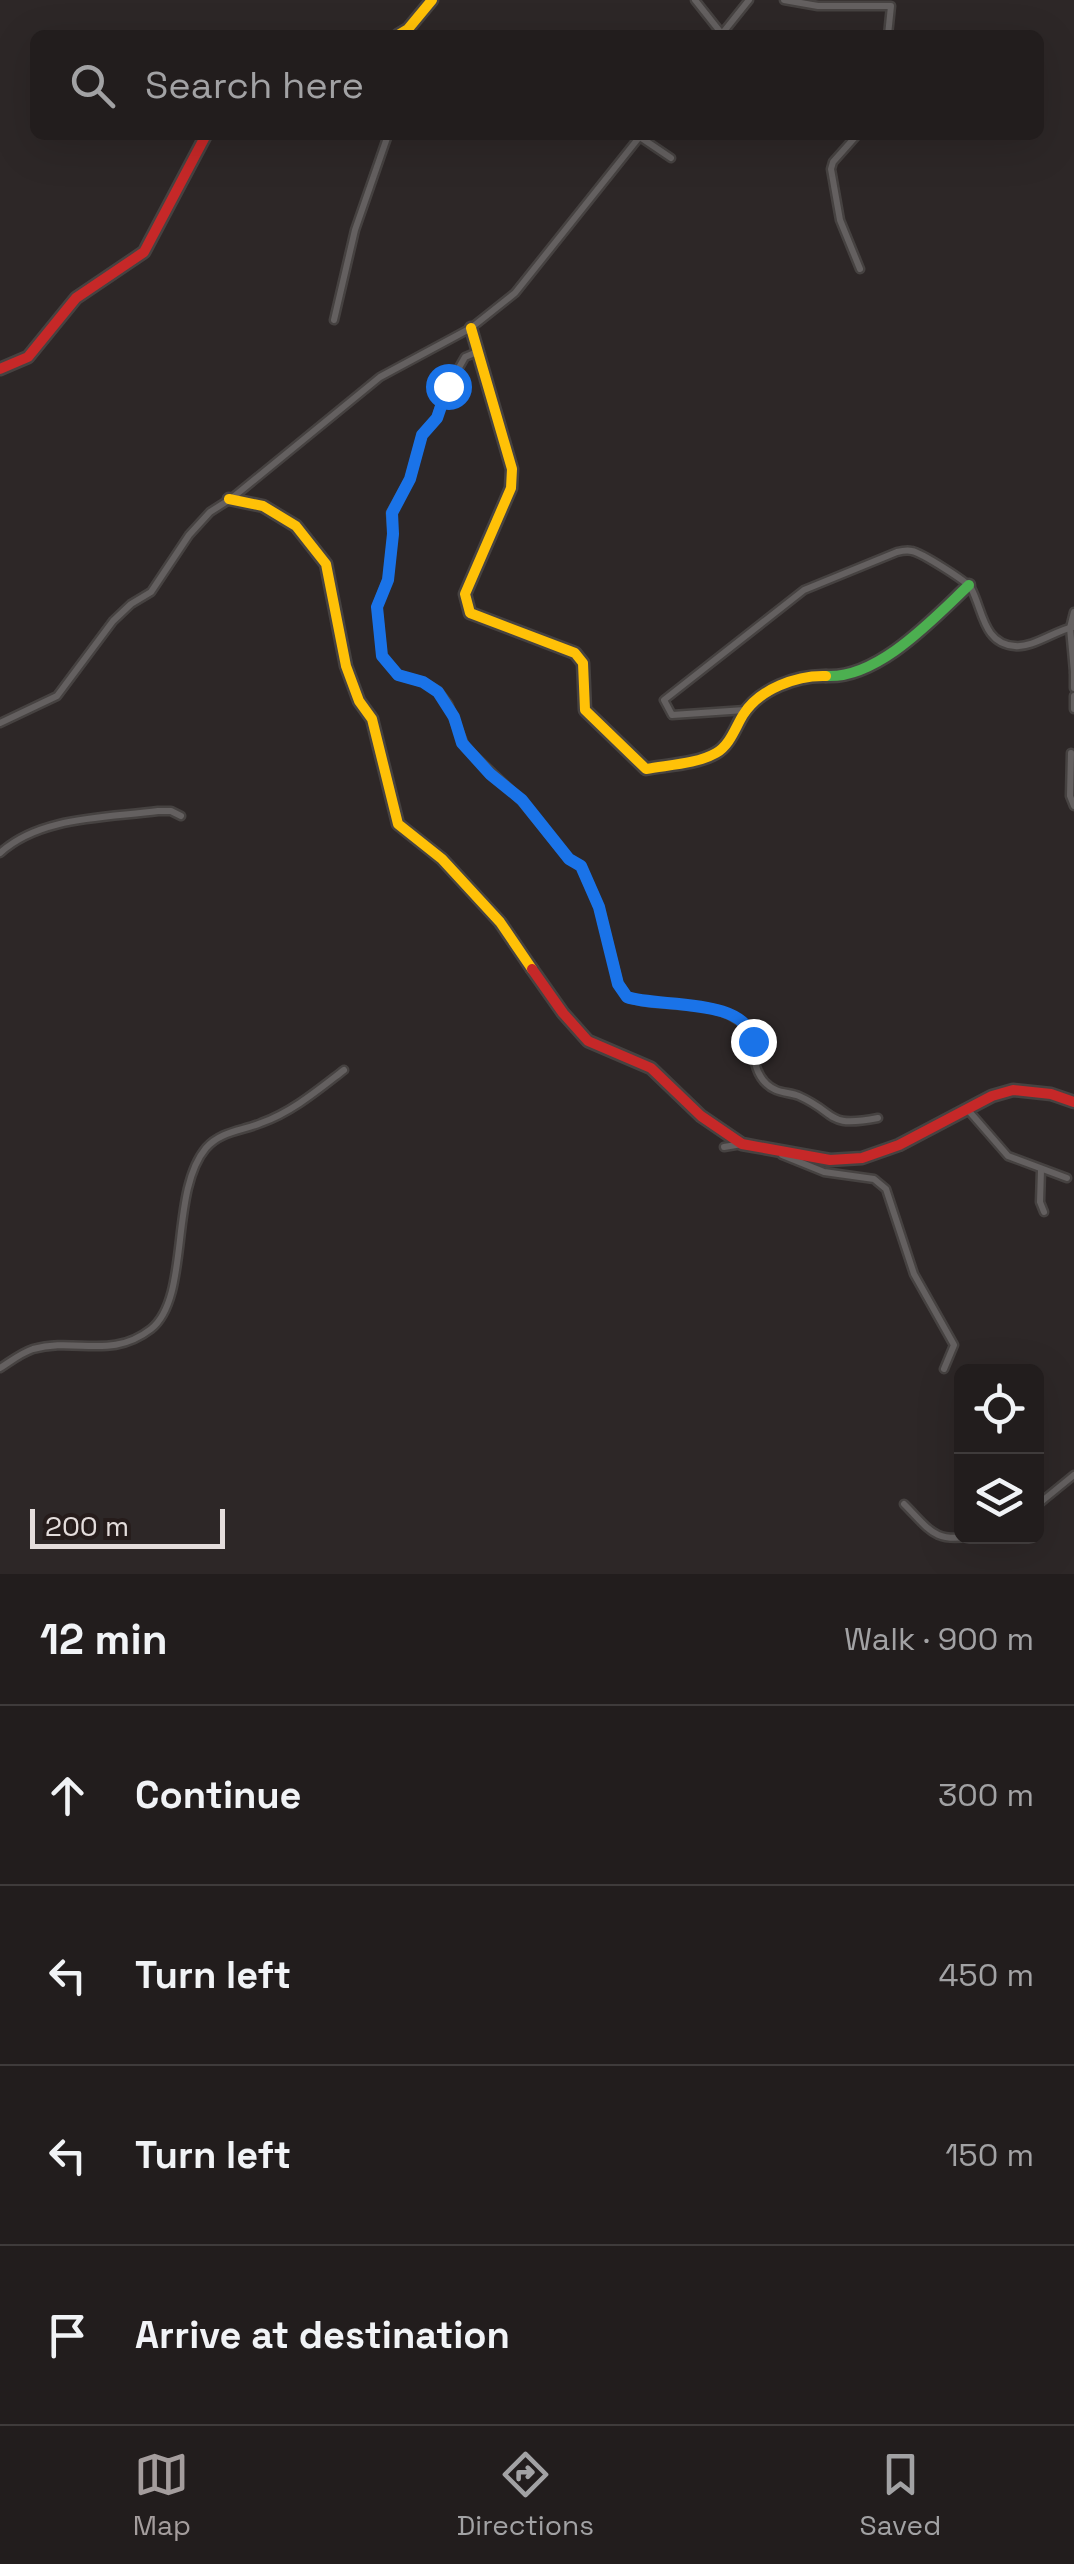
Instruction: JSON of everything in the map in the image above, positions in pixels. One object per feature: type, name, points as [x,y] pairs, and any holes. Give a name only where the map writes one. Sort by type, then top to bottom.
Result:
[{"type":"street","points":[[405,30],[432,0]]},
{"type":"street","points":[[694,0],[718,30]]},
{"type":"street","points":[[724,30],[749,0]]},
{"type":"street","points":[[784,0],[818,6],[892,6],[889,30]]},
{"type":"street","points":[[0,369],[25,362],[84,291],[140,257],[203,140]]},
{"type":"street","points":[[334,320],[355,230],[386,140]]},
{"type":"street","points":[[0,724],[56,696],[114,621],[130,604],[151,592],[189,535],[210,512],[380,377],[471,328],[515,293],[637,140]]},
{"type":"street","points":[[646,140],[671,158]]},
{"type":"street","points":[[853,140],[831,169],[840,220],[860,269]]},
{"type":"street","points":[[471,328],[512,470],[510,488],[465,594],[470,613],[575,654],[583,663],[585,710],[636,765],[646,770],[714,756],[726,745],[746,710],[791,680],[825,674],[836,679],[848,677],[912,639],[969,585]]},
{"type":"street","points":[[477,352],[465,357],[444,394],[437,418],[422,435],[410,479],[392,513],[388,580],[377,607],[382,656],[398,675],[423,682],[438,692],[454,717],[462,743],[490,774],[522,800],[569,859],[581,866],[599,907],[618,984],[627,997],[698,1005],[734,1018],[753,1036],[756,1064],[762,1080],[772,1089],[796,1095],[836,1122],[878,1118]]},
{"type":"street","points":[[229,500],[264,506],[296,526],[326,564],[346,666],[375,730],[398,824],[442,858],[482,908],[500,922],[575,1029],[588,1041],[651,1068],[701,1116],[742,1144],[830,1160],[862,1158],[899,1145],[992,1096],[1013,1090],[1040,1092],[1074,1102]]},
{"type":"street","points":[[746,710],[672,714],[664,700],[804,590],[896,552],[911,551],[969,585],[989,633],[1012,646],[1072,627]]},
{"type":"street","points":[[1074,612],[1074,709]]},
{"type":"street","points":[[1071,752],[1070,796],[1074,806]]},
{"type":"street","points":[[0,854],[29,833],[62,824],[171,810],[182,816]]},
{"type":"street","points":[[0,1368],[40,1348],[132,1343],[155,1326],[168,1303],[184,1209],[195,1167],[206,1148],[238,1128],[259,1124],[308,1098],[344,1070]]},
{"type":"street","points":[[968,1110],[1008,1156],[1067,1178]]},
{"type":"street","points":[[724,1148],[742,1144]]},
{"type":"street","points":[[776,1152],[824,1172],[874,1179],[886,1189],[914,1274],[954,1345],[944,1369]]},
{"type":"street","points":[[1040,1169],[1040,1202],[1044,1212]]},
{"type":"street","points":[[1044,1499],[1074,1475]]},
{"type":"street","points":[[904,1504],[935,1534],[954,1539]]},
{"type":"traffic: fast","points":[[826,676],[865,668],[885,657],[922,630],[969,585]]},
{"type":"traffic: slow","points":[[406,30],[432,0]]},
{"type":"traffic: slow","points":[[471,328],[512,469],[511,488],[465,594],[470,613],[575,653],[583,663],[585,710],[646,769],[691,762],[716,753],[759,698],[791,681],[826,676]]},
{"type":"traffic: slow","points":[[229,499],[263,506],[296,526],[326,564],[346,666],[359,701],[372,719],[398,824],[442,859],[500,922],[532,969]]},
{"type":"traffic: jam","points":[[0,369],[28,357],[76,298],[144,252],[203,140]]},
{"type":"traffic: jam","points":[[532,969],[588,1041],[651,1068],[701,1116],[742,1144],[830,1160],[862,1158],[899,1145],[992,1096],[1013,1090],[1051,1094],[1074,1102]]},
{"type":"route","points":[[448,386],[437,418],[422,435],[410,479],[392,513],[388,580],[377,607],[382,656],[398,675],[423,682],[438,692],[454,717],[462,743],[490,774],[522,800],[569,859],[581,866],[599,907],[618,984],[627,997],[706,1007],[734,1018],[750,1030],[753,1041]]}]
